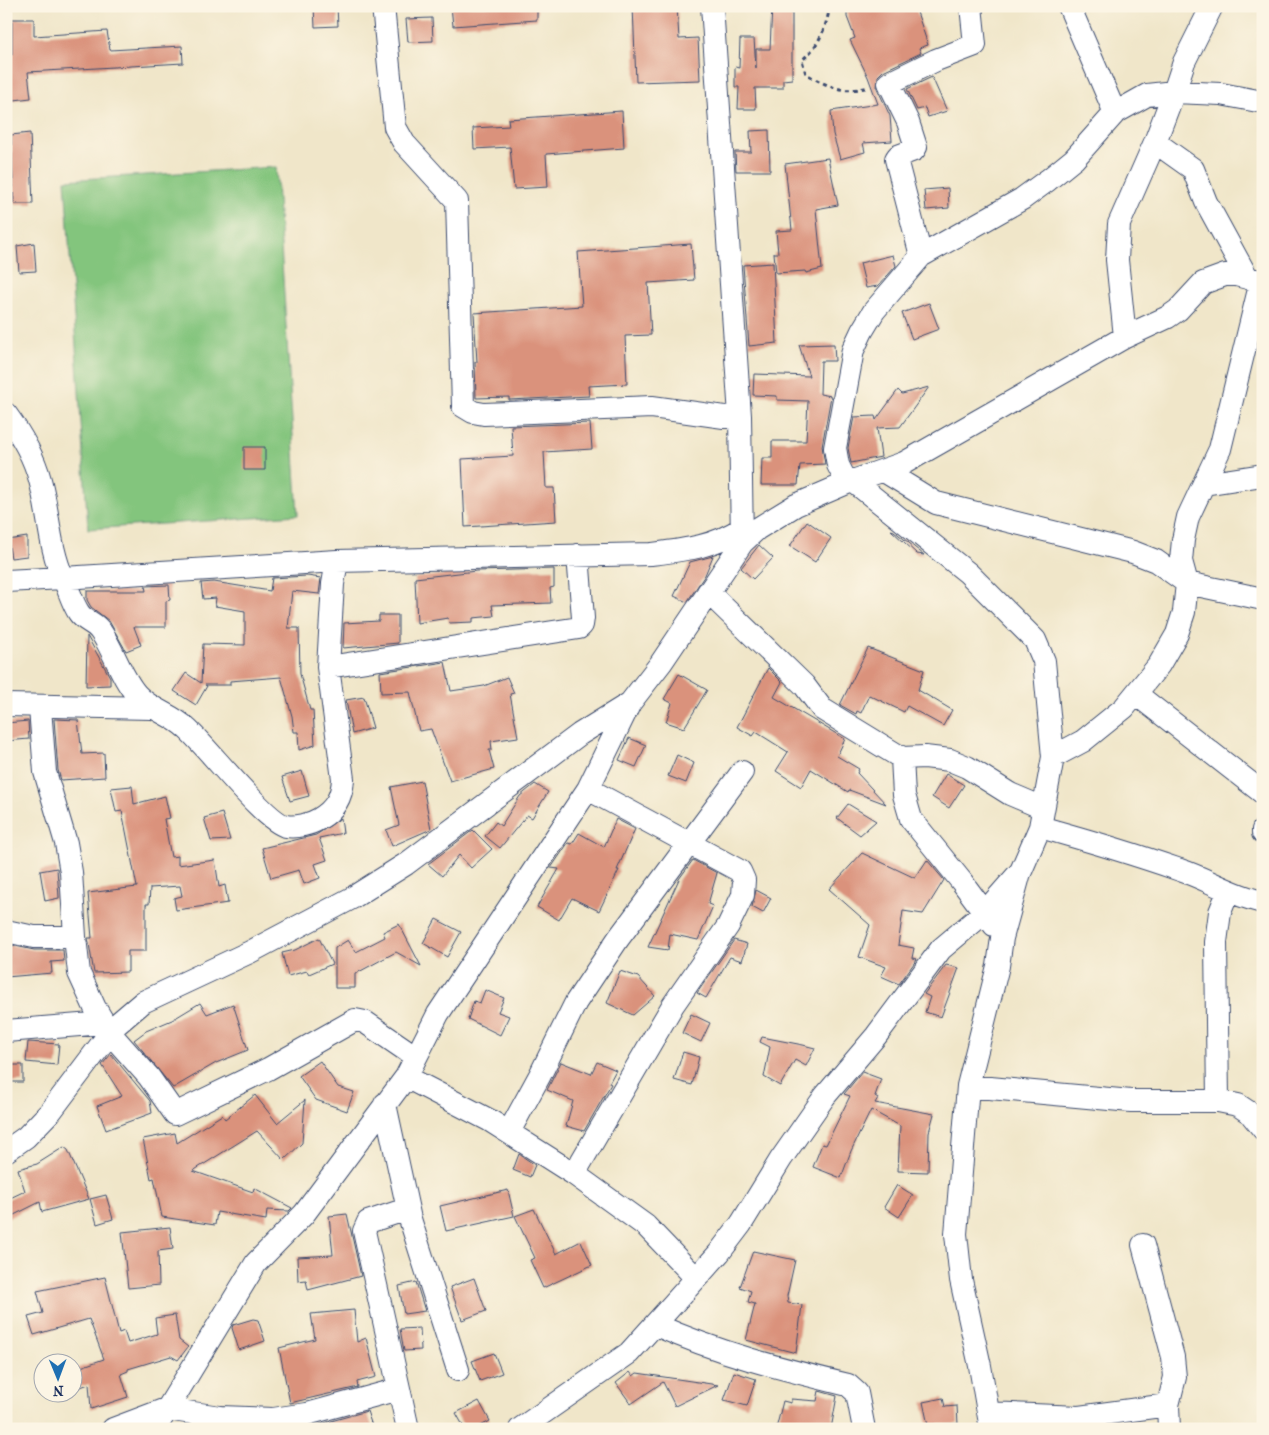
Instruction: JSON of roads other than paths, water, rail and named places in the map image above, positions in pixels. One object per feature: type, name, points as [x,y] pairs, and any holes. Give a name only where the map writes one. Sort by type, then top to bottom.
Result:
[{"type":"street","points":[[383,6],[395,127],[404,142],[457,201],[463,406],[473,412],[484,414],[652,407],[724,417],[740,416]]},
{"type":"street","points":[[155,1429],[256,1263],[304,1214],[406,1077],[438,1014],[588,789],[630,703],[661,663],[708,592],[742,535],[740,416],[712,6]]},
{"type":"street","points":[[921,256],[896,159],[898,156],[914,150],[916,147],[908,122],[889,83],[936,60],[975,46],[971,6]]},
{"type":"street","points":[[1070,6],[1115,113]]},
{"type":"street","points":[[1125,337],[1117,260],[1118,224],[1155,142],[1184,62],[1212,6]]},
{"type":"street","points":[[1168,1405],[1080,1417],[990,1421],[961,1280],[956,1234],[968,1086],[998,966],[1002,938],[1021,871],[1042,818],[1053,756],[1044,661],[1035,640],[968,573],[850,482],[838,465],[835,448],[853,350],[874,311],[921,256],[1022,199],[1074,159],[1115,113],[1147,95],[1174,92],[1221,94],[1263,102]]},
{"type":"street","points":[[1053,756],[1083,741],[1124,708],[1159,665],[1177,634],[1184,612],[1187,583],[1181,561],[1182,540],[1188,517],[1220,448],[1257,280],[1206,202],[1193,169],[1155,142]]},
{"type":"street","points":[[6,581],[338,561],[651,554],[696,548],[757,529],[783,513],[850,482],[904,464],[1125,337],[1178,310],[1203,283],[1225,276],[1257,280]]},
{"type":"street","points":[[6,414],[26,446],[40,479],[55,558],[79,613],[84,618],[93,622],[101,631],[131,687],[151,708],[186,727],[275,821],[286,826],[299,826],[317,820],[331,811],[339,800],[342,790],[343,779],[328,667],[333,584],[338,561]]},
{"type":"street","points":[[884,472],[936,503],[1133,552],[1156,561],[1187,583],[1263,598]]},
{"type":"street","points":[[1204,484],[1263,475]]},
{"type":"street","points":[[328,667],[579,628],[582,625],[583,618],[578,555]]},
{"type":"street","points":[[708,592],[804,685],[822,709],[902,758],[925,757],[950,760],[1010,794],[1042,818],[1116,848],[1182,870],[1228,892],[1263,902]]},
{"type":"street","points":[[1136,694],[1263,793]]},
{"type":"street","points":[[6,1151],[26,1137],[52,1111],[107,1028],[143,1002],[250,952],[352,898],[406,864],[580,734],[630,703]]},
{"type":"street","points":[[6,706],[40,708],[151,708]]},
{"type":"street","points":[[40,708],[45,772],[66,843],[71,872],[79,973],[90,1000],[107,1028],[138,1062],[174,1114],[268,1069],[355,1020],[366,1022],[416,1057]]},
{"type":"street","points":[[902,758],[904,795],[911,819],[985,912],[1002,938]]},
{"type":"street","points":[[509,1132],[576,1002],[618,939],[742,772]]},
{"type":"street","points":[[574,1174],[652,1038],[683,989],[717,944],[743,895],[744,880],[740,871],[588,789]]},
{"type":"street","points":[[520,1429],[629,1353],[656,1325],[741,1224],[825,1096],[876,1036],[942,949],[985,912],[1021,871]]},
{"type":"street","points":[[1218,1102],[1216,942],[1220,912],[1228,892]]},
{"type":"street","points":[[6,931],[34,937],[75,937]]},
{"type":"street","points":[[6,1031],[107,1028]]},
{"type":"street","points":[[406,1077],[462,1104],[574,1174],[646,1226],[696,1278]]},
{"type":"street","points":[[968,1086],[1131,1101],[1218,1102],[1238,1106],[1250,1113],[1263,1129]]},
{"type":"street","points":[[385,1104],[407,1209],[458,1370]]},
{"type":"street","points":[[407,1209],[368,1222],[364,1231],[408,1429]]},
{"type":"street","points":[[1143,1245],[1172,1356],[1175,1377],[1168,1405],[1169,1429]]},
{"type":"street","points":[[656,1325],[714,1349],[773,1367],[854,1388],[864,1429]]},
{"type":"street","points":[[113,1429],[166,1409],[220,1417],[273,1419],[307,1414],[399,1389]]}]
